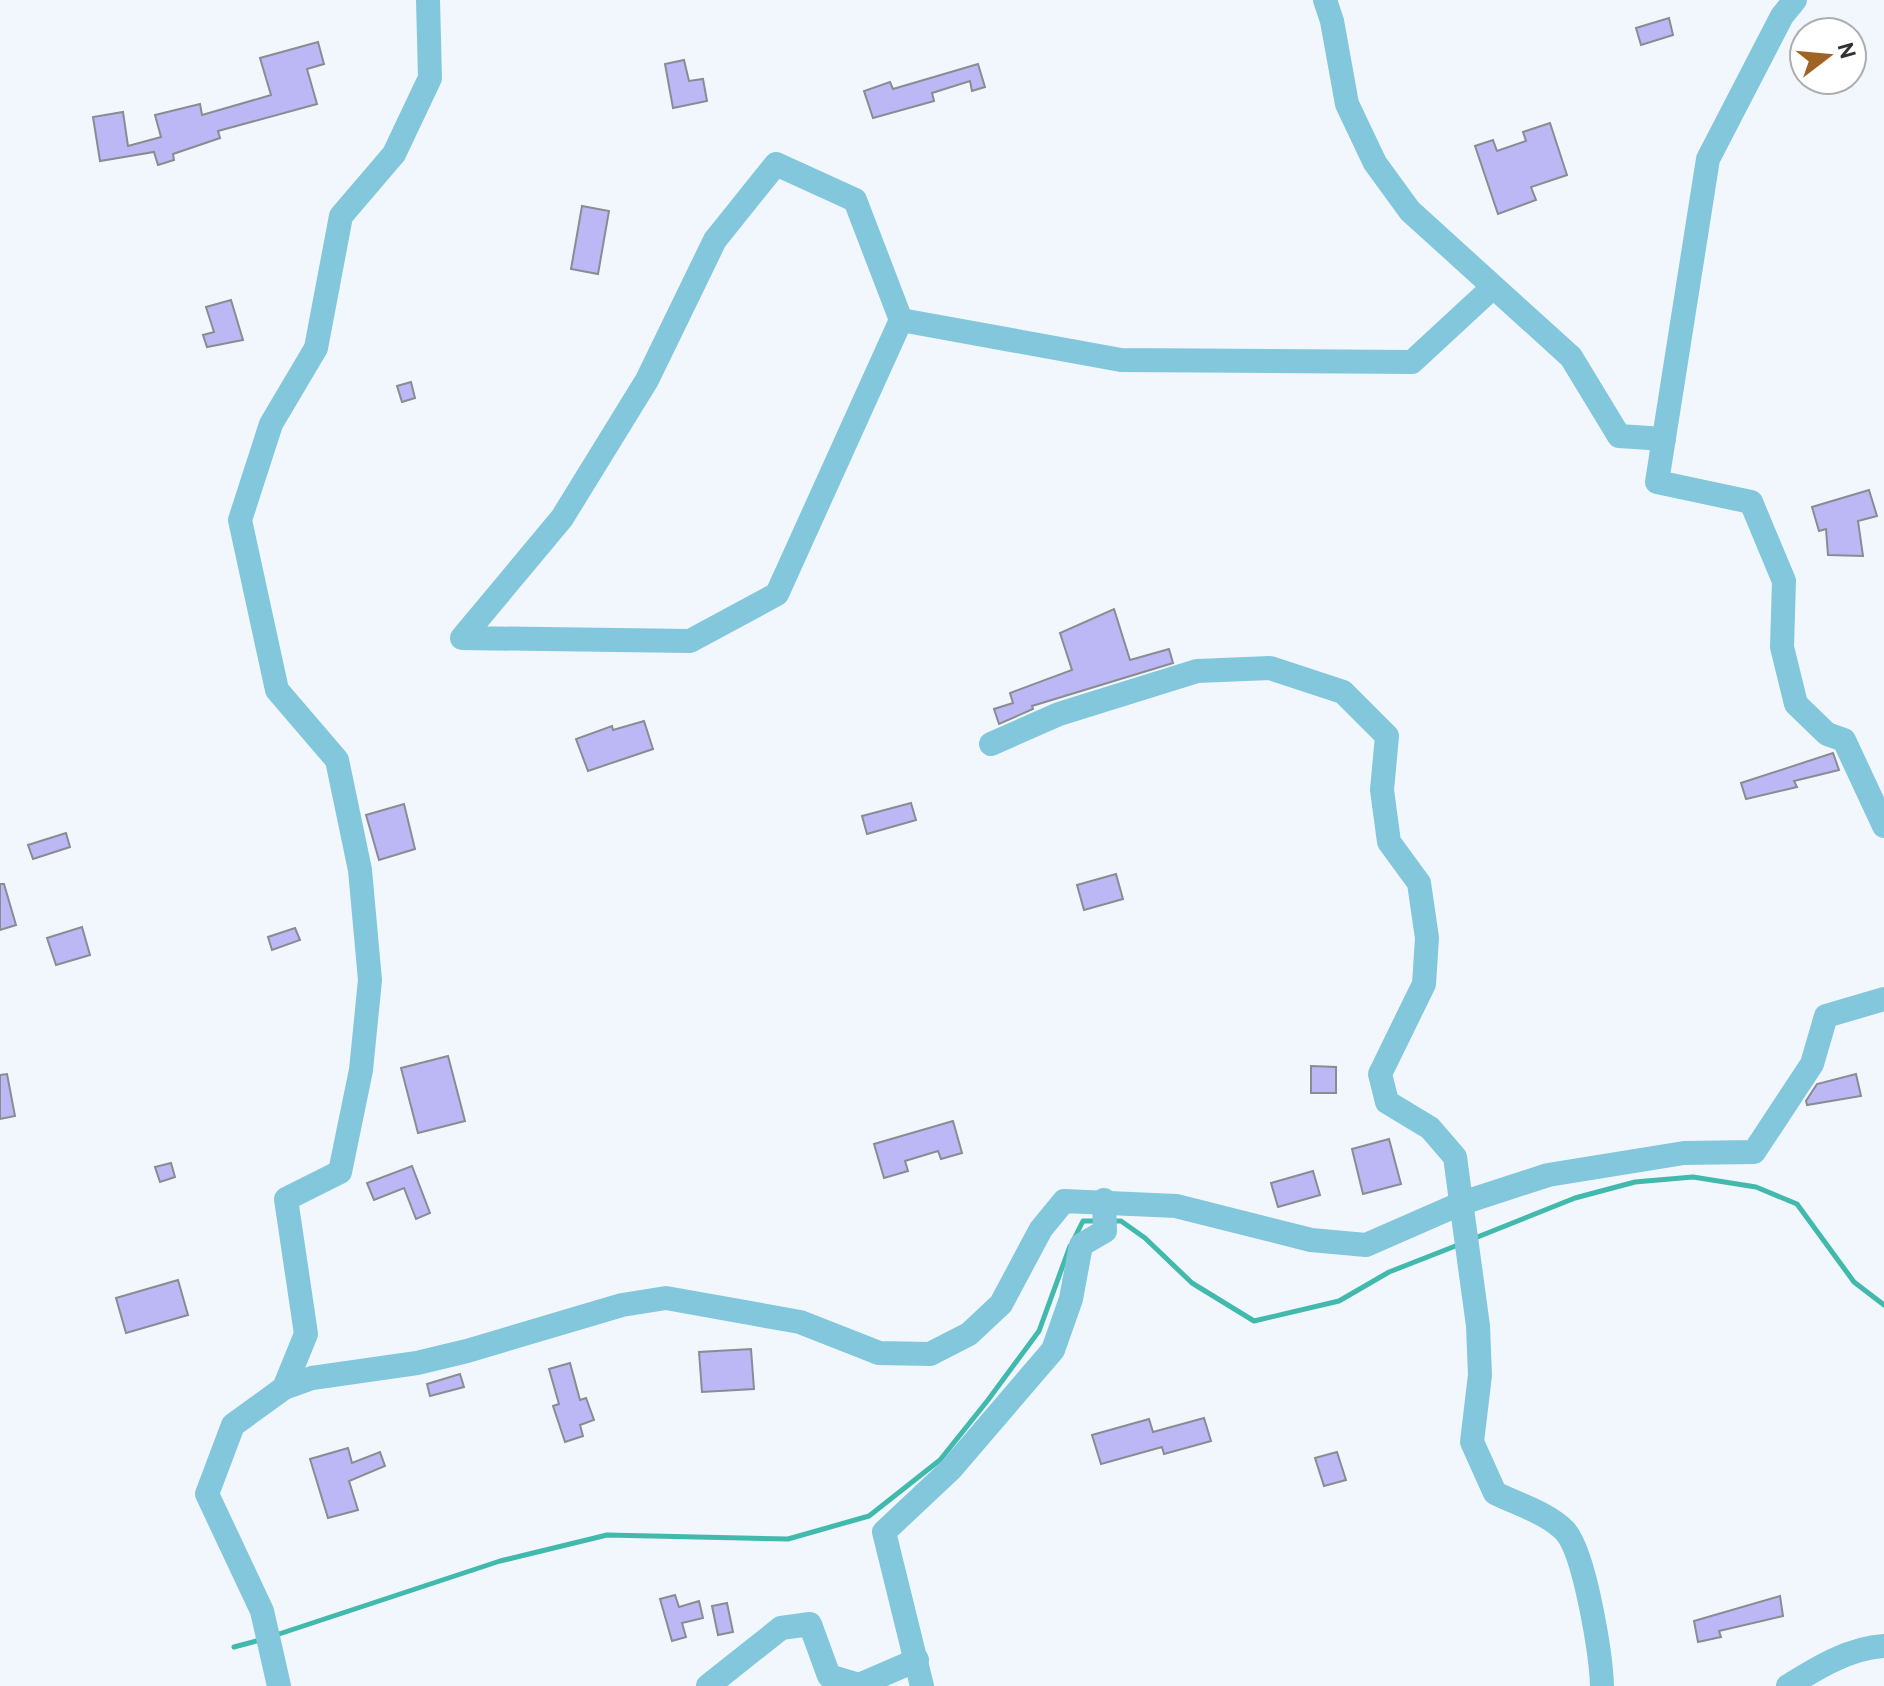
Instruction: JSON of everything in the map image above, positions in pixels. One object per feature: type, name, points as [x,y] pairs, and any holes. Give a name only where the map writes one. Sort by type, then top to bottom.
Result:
[{"type":"street","points":[[284,1388],[306,1334],[286,1199],[340,1172],[361,1070],[370,980],[360,870],[337,760],[277,690],[240,520],[271,424],[316,348],[341,216],[394,154],[430,78],[428,0]]},
{"type":"street","points":[[1325,0],[1332,21],[1347,104],[1375,163],[1410,211],[1571,357],[1619,436],[1664,439]]},
{"type":"street","points":[[1795,0],[1782,16],[1708,159],[1657,482],[1751,502],[1784,581],[1782,647],[1796,704],[1827,734],[1844,740],[1884,826]]},
{"type":"street","points":[[776,164],[855,200],[901,320],[777,594],[690,641],[462,638],[562,518],[647,380],[715,240],[776,164]]},
{"type":"street","points":[[901,320],[1121,360],[1412,362],[1492,288]]},
{"type":"street","points":[[991,744],[1059,714],[1197,671],[1270,668],[1343,692],[1387,736],[1382,790],[1389,842],[1419,883],[1427,938],[1424,984],[1380,1074],[1387,1102],[1430,1128],[1455,1157],[1471,1258],[1480,1375],[1472,1442],[1495,1493],[1543,1516],[1566,1532],[1578,1558],[1602,1686]]},
{"type":"street","points":[[277,1676],[262,1611],[207,1494],[233,1425],[284,1388],[312,1378],[417,1363],[622,1305],[666,1298],[800,1322],[879,1353],[930,1354],[969,1334],[1001,1304],[1041,1229],[1064,1201],[1104,1200],[1176,1206],[1311,1240],[1366,1245],[1463,1214],[1548,1175],[1684,1153],[1754,1152],[1812,1064],[1826,1016],[1884,999]]},
{"type":"street","points":[[922,1686],[884,1532],[951,1469],[1053,1350],[1071,1299],[1081,1245],[1105,1231],[1104,1200]]},
{"type":"street","points":[[708,1686],[781,1628],[810,1624],[829,1676],[859,1685],[917,1660]]},
{"type":"street","points":[[1788,1686],[1821,1665],[1872,1647],[1884,1646]]},
{"type":"building","points":[[1669,18],[1673,35],[1641,45],[1636,28]]},
{"type":"building","points":[[318,42],[324,64],[307,69],[317,104],[218,131],[220,138],[173,154],[174,160],[158,165],[154,152],[100,161],[93,117],[123,112],[128,146],[161,137],[155,115],[200,104],[202,115],[271,95],[260,58]]},
{"type":"building","points":[[684,60],[689,81],[703,79],[707,101],[673,108],[665,64]]},
{"type":"building","points":[[978,64],[985,87],[972,91],[970,81],[932,93],[934,101],[873,118],[864,91],[890,82],[893,89]]},
{"type":"building","points":[[1550,123],[1567,175],[1531,187],[1536,200],[1498,214],[1475,146],[1493,140],[1497,151],[1526,141],[1523,132]]},
{"type":"building","points":[[582,206],[609,211],[598,274],[571,269]]},
{"type":"building","points":[[231,300],[243,340],[207,347],[203,335],[214,332],[206,307]]},
{"type":"building","points":[[411,382],[415,398],[402,402],[397,386]]},
{"type":"building","points":[[1869,490],[1877,516],[1858,521],[1863,556],[1828,555],[1826,529],[1819,531],[1812,507]]},
{"type":"building","points":[[1114,609],[1130,660],[1169,649],[1173,663],[1032,706],[1033,709],[999,724],[994,709],[1013,703],[1010,693],[1072,670],[1060,633]]},
{"type":"building","points":[[644,721],[653,749],[588,771],[576,739],[612,726],[613,730]]},
{"type":"building","points":[[1833,753],[1839,770],[1794,781],[1797,787],[1746,799],[1741,783]]},
{"type":"building","points":[[911,803],[916,820],[867,834],[862,816]]},
{"type":"building","points":[[404,804],[415,849],[379,860],[366,815]]},
{"type":"building","points":[[66,833],[70,847],[33,859],[28,845]]},
{"type":"building","points":[[1116,874],[1123,899],[1084,910],[1077,885]]},
{"type":"building","points":[[0,884],[4,884],[16,925],[0,930]]},
{"type":"building","points":[[82,927],[90,955],[56,965],[47,938]]},
{"type":"building","points":[[295,928],[300,940],[272,950],[268,937]]},
{"type":"building","points":[[448,1056],[465,1121],[418,1133],[401,1068]]},
{"type":"building","points":[[1311,1066],[1336,1067],[1336,1093],[1311,1093]]},
{"type":"building","points":[[7,1074],[15,1116],[0,1119],[0,1075]]},
{"type":"building","points":[[1856,1074],[1861,1096],[1807,1105],[1806,1101],[1817,1084]]},
{"type":"building","points":[[953,1121],[962,1153],[941,1159],[938,1151],[905,1161],[908,1171],[884,1178],[874,1144]]},
{"type":"building","points":[[1389,1139],[1401,1184],[1363,1194],[1352,1149]]},
{"type":"building","points":[[171,1163],[175,1177],[160,1182],[155,1167]]},
{"type":"building","points":[[412,1166],[430,1213],[416,1219],[404,1188],[374,1200],[367,1183]]},
{"type":"building","points":[[1313,1171],[1320,1195],[1278,1207],[1271,1183]]},
{"type":"building","points":[[178,1280],[188,1315],[126,1333],[116,1298]]},
{"type":"building","points":[[751,1349],[754,1389],[702,1392],[699,1352]]},
{"type":"building","points":[[570,1363],[580,1400],[586,1398],[594,1420],[580,1425],[583,1436],[565,1442],[553,1406],[559,1404],[549,1369]]},
{"type":"building","points":[[460,1374],[464,1387],[430,1396],[427,1384]]},
{"type":"building","points":[[1204,1418],[1211,1441],[1164,1454],[1162,1447],[1101,1464],[1092,1435],[1149,1419],[1153,1432]]},
{"type":"building","points":[[348,1448],[352,1463],[380,1452],[385,1466],[349,1481],[358,1510],[328,1518],[310,1459]]},
{"type":"building","points":[[1337,1452],[1346,1480],[1324,1486],[1315,1458]]},
{"type":"building","points":[[675,1595],[679,1607],[699,1601],[703,1618],[682,1623],[686,1637],[672,1641],[660,1599]]},
{"type":"building","points":[[1780,1596],[1783,1616],[1719,1631],[1721,1637],[1698,1642],[1694,1621]]},
{"type":"building","points":[[727,1603],[733,1632],[718,1635],[712,1606]]},
{"type":"waterway","points":[[1475,1238],[1575,1198],[1635,1182],[1693,1177],[1756,1187],[1797,1204],[1854,1282],[1884,1305]]},
{"type":"waterway","points":[[1075,1237],[1083,1221],[1099,1221]]},
{"type":"waterway","points":[[1113,1221],[1121,1221],[1145,1238],[1192,1283],[1254,1321],[1339,1301],[1389,1272],[1458,1245]]},
{"type":"waterway","points":[[273,1636],[500,1561],[607,1535],[788,1539],[869,1516],[940,1460],[988,1400],[1039,1331],[1070,1246]]},
{"type":"waterway","points":[[234,1647],[260,1640]]}]
